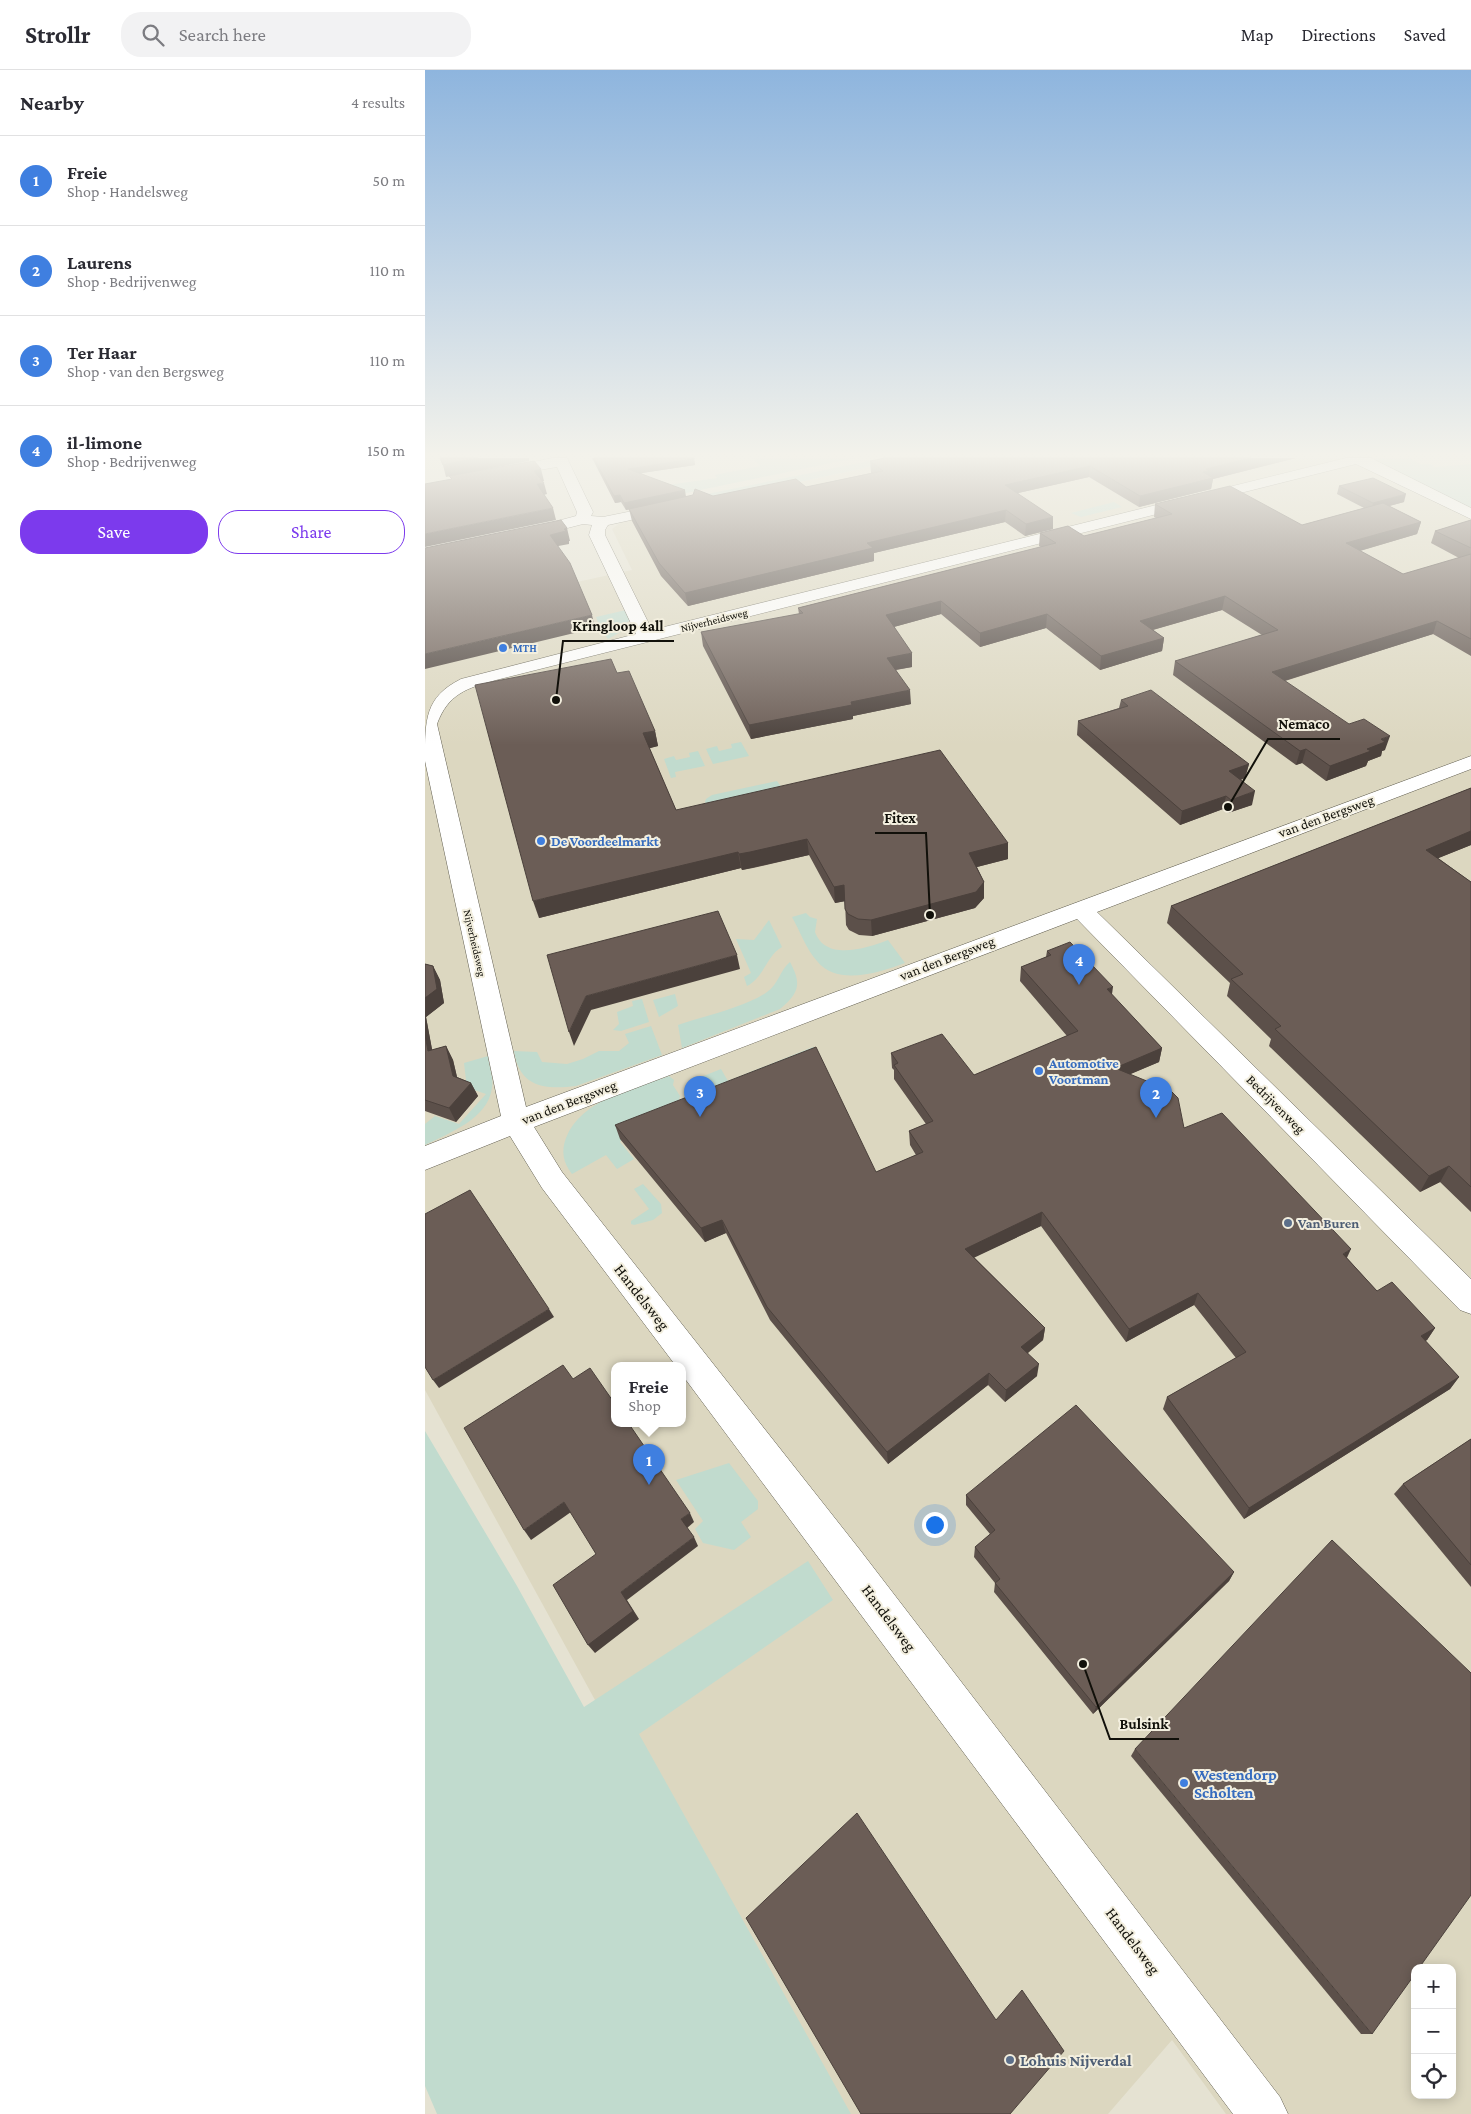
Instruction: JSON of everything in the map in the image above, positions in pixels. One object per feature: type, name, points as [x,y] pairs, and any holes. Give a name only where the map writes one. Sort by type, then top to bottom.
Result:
[{"type":"street","points":[[606,553],[646,637]]},
{"type":"street","name":"Nijverheidsweg","points":[[516,1122],[427,724],[432,708],[445,693],[464,684],[981,553]]},
{"type":"street","name":"van den Bergsweg","points":[[425,1159],[516,1122],[1471,762]]},
{"type":"street","name":"Bedrijvenweg","points":[[1080,908],[1471,1300]]},
{"type":"street","name":"Handelsweg","points":[[516,1122],[552,1180],[853,1571],[1263,2114]]},
{"type":"shaded area","points":[[624,553],[1471,553],[1471,2114],[1226,2114],[1172,2040],[1108,2114],[822,2114],[425,1390],[425,615],[632,570]]},
{"type":"green space","points":[[626,610],[630,620],[624,625],[624,630],[608,639],[601,630],[596,617]]},
{"type":"green space","points":[[741,742],[749,756],[713,764],[706,749],[717,746],[719,751],[732,748],[731,744]]},
{"type":"green space","points":[[698,751],[705,766],[675,772],[676,777],[671,778],[664,759],[674,756],[676,760],[690,757],[689,753]]},
{"type":"green space","points":[[777,781],[782,788],[722,842],[705,802],[706,799],[712,795]]},
{"type":"green space","points":[[806,913],[810,917],[817,919],[815,932],[820,941],[828,947],[837,950],[859,949],[888,940],[905,963],[859,975],[836,974],[826,969],[810,951],[792,917]]},
{"type":"green space","points":[[769,920],[782,947],[772,956],[757,978],[747,986],[744,977],[751,973],[736,939],[754,940]]},
{"type":"green space","points":[[790,962],[796,976],[797,988],[791,998],[780,1009],[682,1048],[678,1025],[736,1007],[767,992]]},
{"type":"green space","points":[[675,994],[678,1006],[659,1017],[653,1000]]},
{"type":"green space","points":[[642,999],[649,1022],[621,1031],[613,1030],[619,1024],[617,1012],[633,1006],[632,1001]]},
{"type":"green space","points":[[651,1026],[662,1055],[576,1086],[554,1087],[535,1084],[521,1072],[514,1051],[537,1052],[542,1062],[567,1064],[599,1051],[619,1051],[629,1043],[625,1034]]},
{"type":"green space","points":[[813,1047],[818,1055],[705,1095],[696,1092],[691,1081],[721,1069],[728,1081]]},
{"type":"green space","points":[[488,1056],[492,1088],[489,1099],[483,1108],[466,1124],[425,1145],[425,1124],[435,1116],[459,1124],[486,1094],[462,1086],[466,1080],[464,1063]]},
{"type":"green space","points":[[669,1076],[674,1080],[673,1085],[680,1096],[679,1100],[669,1104],[674,1115],[624,1135],[620,1142],[634,1159],[617,1169],[606,1155],[572,1174],[565,1161],[564,1143],[573,1125],[583,1114],[610,1097]]},
{"type":"green space","points":[[643,1184],[661,1204],[662,1213],[653,1220],[634,1225],[631,1224],[631,1221],[649,1209],[634,1189]]},
{"type":"green space","points":[[425,1431],[517,1586],[584,1707],[808,1561],[833,1600],[639,1734],[851,2114],[437,2114],[425,2086]]},
{"type":"green space","points":[[729,1463],[758,1501],[758,1509],[741,1522],[751,1537],[734,1550],[703,1543],[695,1529],[703,1521],[676,1480]]},
{"type":"building","points":[[425,553],[563,553],[570,563],[592,615],[425,654]]},
{"type":"building","points":[[654,553],[850,553],[685,593],[659,563]]},
{"type":"building","points":[[1015,553],[1365,553],[1403,574],[1471,554],[1471,639],[1437,621],[1272,672],[1349,724],[1364,719],[1390,736],[1381,739],[1385,742],[1367,749],[1371,751],[1330,766],[1306,749],[1300,751],[1175,661],[1278,630],[1225,596],[1140,621],[1164,638],[1101,656],[1047,614],[980,633],[941,601],[886,615],[912,653],[887,658],[910,690],[851,702],[852,705],[749,725],[701,632],[803,613],[798,608]]},
{"type":"building","points":[[611,659],[617,673],[629,671],[655,731],[643,733],[676,810],[940,750],[1008,843],[969,853],[984,882],[976,892],[871,920],[858,919],[848,914],[845,909],[844,885],[834,887],[807,839],[750,852],[739,854],[738,852],[533,901],[475,685]]},
{"type":"building","points":[[1151,690],[1249,764],[1229,771],[1255,791],[1231,800],[1226,796],[1182,811],[1078,721],[1128,706],[1121,700]]},
{"type":"building","points":[[1471,788],[1471,831],[1426,850],[1471,882],[1471,1187],[1449,1166],[1429,1176],[1275,1029],[1281,1026],[1231,979],[1243,974],[1171,906]]},
{"type":"building","points":[[718,911],[737,955],[586,996],[569,1032],[547,955]]},
{"type":"building","points":[[1070,942],[1113,987],[1107,989],[1162,1048],[1115,1068],[1171,1091],[1178,1098],[1184,1128],[1222,1113],[1351,1249],[1343,1254],[1377,1291],[1392,1282],[1435,1328],[1421,1336],[1459,1377],[1249,1508],[1167,1397],[1246,1352],[1198,1293],[1129,1329],[1042,1212],[965,1249],[1045,1328],[1021,1347],[1039,1364],[1006,1390],[989,1373],[887,1452],[767,1307],[722,1220],[701,1228],[615,1125],[816,1047],[876,1172],[923,1152],[909,1131],[933,1121],[894,1065],[898,1063],[891,1053],[942,1034],[974,1075],[1078,1031],[1021,967],[1051,955],[1047,951]]},
{"type":"building","points":[[425,964],[433,966],[437,989],[425,998]]},
{"type":"building","points":[[425,1035],[428,1051],[446,1046],[453,1076],[471,1083],[449,1108],[425,1100]]},
{"type":"building","points":[[470,1190],[549,1309],[433,1380],[425,1367],[425,1214]]},
{"type":"building","points":[[563,1365],[573,1379],[590,1368],[611,1398],[611,1427],[631,1427],[690,1513],[681,1519],[694,1537],[621,1592],[633,1611],[588,1645],[553,1585],[596,1554],[564,1502],[524,1530],[464,1428]]},
{"type":"building","points":[[1076,1405],[1234,1572],[1096,1707],[995,1583],[1000,1579],[975,1547],[995,1530],[966,1495]]},
{"type":"building","points":[[1471,1439],[1471,1565],[1403,1484]]},
{"type":"building","points":[[1332,1540],[1471,1673],[1471,1895],[1422,1964],[1411,1964],[1411,1980],[1372,2034],[1135,1749]]},
{"type":"building","points":[[857,1813],[996,2020],[1022,1990],[1064,2051],[1010,2114],[861,2114],[746,1918]]},
{"type":"place","name":"MTH","points":[[503,648]]},
{"type":"place","name":"Kringloop 4all","points":[[556,700]]},
{"type":"place","name":"Nemaco","points":[[1228,807]]},
{"type":"place","name":"De Voordeelmarkt","points":[[541,841]]},
{"type":"place","name":"Fitex","points":[[930,915]]},
{"type":"place","name":"il-limone","points":[[1079,985]]},
{"type":"place","name":"Automotive Voortman","points":[[1039,1071]]},
{"type":"place","name":"Ter Haar","points":[[700,1117]]},
{"type":"place","name":"Laurens","points":[[1156,1118]]},
{"type":"place","name":"Van Buren","points":[[1288,1223]]},
{"type":"place","name":"Freie","points":[[649,1485]]},
{"type":"place","name":"Bulsink","points":[[1083,1664]]},
{"type":"place","name":"Westendorp Scholten","points":[[1184,1783]]},
{"type":"place","name":"Lohuis Nijverdal","points":[[1010,2060]]}]
